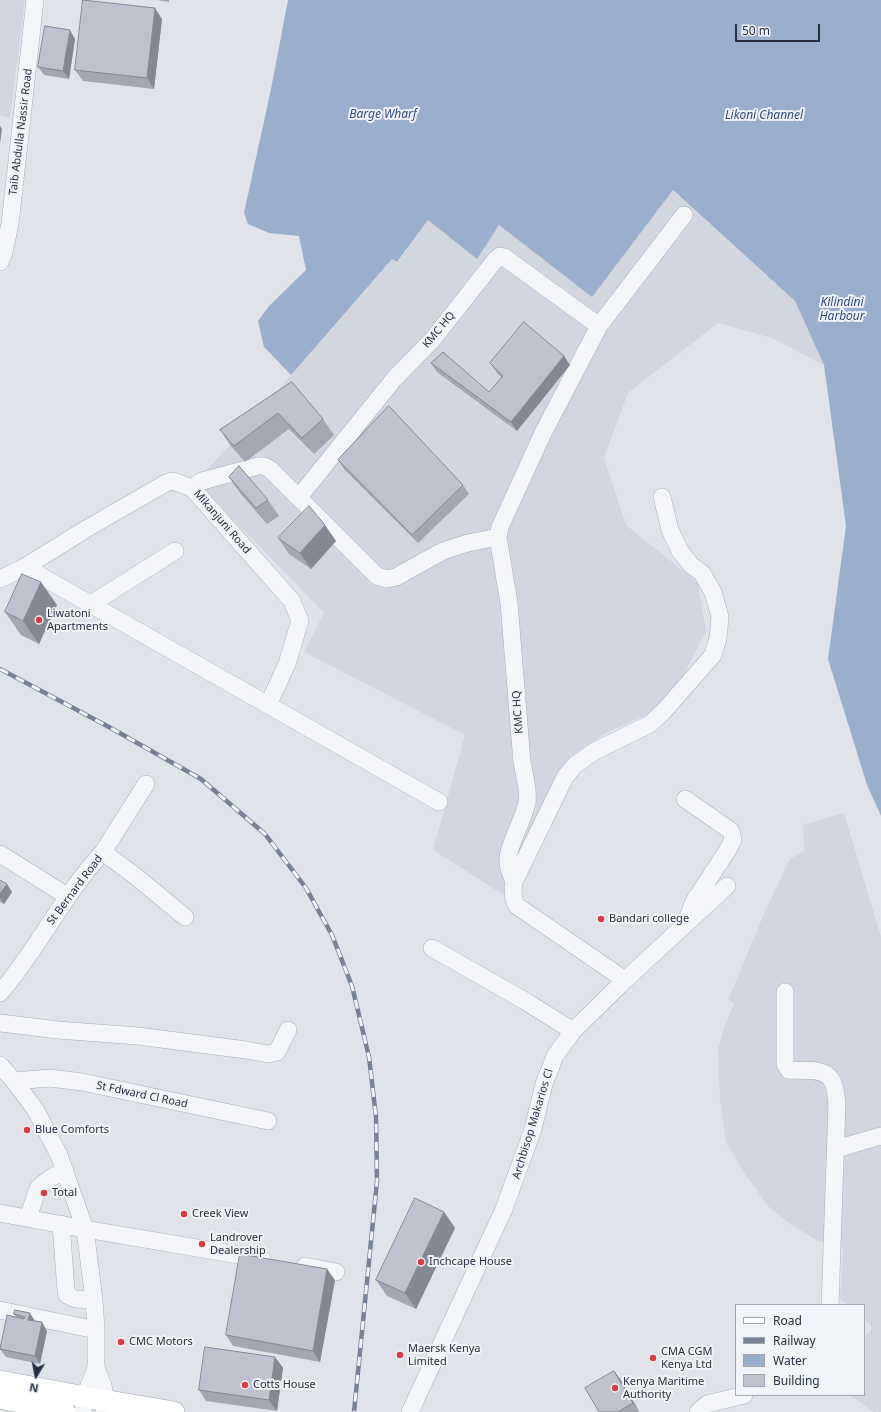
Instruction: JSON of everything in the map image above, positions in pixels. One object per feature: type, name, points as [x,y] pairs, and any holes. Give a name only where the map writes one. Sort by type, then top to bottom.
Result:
[{"type":"main road","points":[[0,1381],[84,1405],[174,1412]]},
{"type":"main road","points":[[0,1398],[65,1412]]},
{"type":"street","name":"Taib Abdulla Nassir Road","points":[[0,262],[4,252],[10,224],[35,0]]},
{"type":"street","name":"KMC HQ","points":[[514,882],[508,865],[508,855],[521,824],[528,801],[526,780],[522,762],[509,603],[498,537],[500,527],[543,433],[599,326],[684,215]]},
{"type":"street","name":"KMC HQ","points":[[299,497],[394,379],[434,339],[496,259],[500,256],[504,257],[599,326]]},
{"type":"street","points":[[192,488],[202,481],[258,466],[264,466],[270,469],[299,497],[377,576],[387,579],[396,577],[443,551],[468,543],[498,537]]},
{"type":"street","name":"Mikanjuni Road","points":[[0,579],[25,567],[86,529],[166,483],[173,481],[192,488],[292,601],[300,621],[287,664],[268,705]]},
{"type":"street","points":[[625,980],[516,906],[513,894],[514,882],[565,776],[575,765],[595,751],[650,724],[663,712],[713,655],[718,638],[720,617],[714,592],[702,573],[691,565],[680,551],[670,530],[662,497]]},
{"type":"street","points":[[92,604],[175,551]]},
{"type":"street","points":[[25,567],[439,802]]},
{"type":"street","points":[[103,852],[146,784]]},
{"type":"street","points":[[685,799],[731,831],[733,839],[729,848],[693,903],[685,924]]},
{"type":"street","name":"St Bernard Road","points":[[0,993],[67,896],[103,852],[185,918]]},
{"type":"street","points":[[0,854],[67,896]]},
{"type":"street","name":"Archbisop Makarios Cl","points":[[410,1412],[504,1210],[533,1129],[544,1084],[555,1056],[574,1031],[625,980],[727,886]]},
{"type":"street","points":[[432,948],[574,1031]]},
{"type":"street","points":[[785,992],[785,1064],[789,1070],[819,1072],[827,1075],[832,1080],[837,1104],[830,1304]]},
{"type":"street","points":[[0,1023],[58,1030],[146,1037],[268,1054],[277,1052],[288,1030]]},
{"type":"street","points":[[0,1065],[14,1081],[34,1109],[59,1155],[85,1229],[94,1300],[96,1367],[84,1405]]},
{"type":"street","name":"St Fdward Cl Road","points":[[14,1081],[50,1078],[75,1081],[268,1120]]},
{"type":"street","points":[[836,1149],[881,1136]]},
{"type":"street","points":[[28,1218],[38,1188],[49,1179],[65,1170]]},
{"type":"street","points":[[0,1212],[85,1229],[336,1272]]},
{"type":"street","points":[[61,1224],[67,1295],[75,1299],[94,1300]]},
{"type":"street","points":[[0,1310],[96,1330]]},
{"type":"street","points":[[96,1367],[103,1386],[105,1406]]},
{"type":"street","points":[[703,1409],[741,1396]]},
{"type":"shaded area","points":[[0,0],[25,0],[10,118],[0,116]]},
{"type":"shaded area","points":[[672,190],[795,301],[824,365],[772,338],[718,323],[628,393],[604,458],[626,525],[698,583],[706,631],[682,678],[656,710],[604,734],[571,756],[554,791],[543,809],[504,895],[433,850],[465,735],[304,652],[324,613],[196,481],[233,442],[392,259],[398,262],[428,220],[477,258],[499,225],[592,296]]},
{"type":"shaded area","points":[[844,813],[881,937],[881,1412],[874,1412],[851,1396],[865,1396],[865,1336],[873,1328],[865,1320],[865,1304],[847,1304],[840,1299],[843,1248],[818,1241],[787,1222],[768,1206],[745,1174],[726,1142],[720,1099],[718,1050],[724,1028],[734,1003],[728,1000],[766,909],[790,859],[804,851],[803,825]]},
{"type":"water","points":[[288,0],[881,0],[881,816],[867,785],[828,659],[846,526],[824,365],[795,301],[673,190],[592,297],[499,225],[477,259],[428,220],[397,262],[392,259],[291,375],[264,347],[258,321],[269,306],[306,270],[299,236],[269,233],[248,224],[244,213],[271,89]]},
{"type":"building","points":[[83,0],[155,8],[147,78],[75,70]]},
{"type":"building","points":[[45,26],[70,30],[63,71],[38,67]]},
{"type":"building","points":[[524,322],[564,356],[511,422],[431,363],[443,352],[489,392],[503,376],[490,363]]},
{"type":"building","points":[[292,382],[323,419],[302,438],[278,413],[234,446],[220,430]]},
{"type":"building","points":[[389,406],[463,485],[412,535],[338,460]]},
{"type":"building","points":[[239,466],[268,500],[256,508],[229,477]]},
{"type":"building","points":[[309,506],[325,525],[300,553],[278,538]]},
{"type":"building","points":[[22,574],[41,582],[23,621],[5,612]]},
{"type":"building","points":[[0,880],[7,884],[0,894]]},
{"type":"building","points":[[415,1198],[444,1212],[405,1293],[376,1280]]},
{"type":"building","points":[[240,1254],[327,1269],[313,1351],[226,1335]]},
{"type":"building","points":[[15,1310],[30,1313],[28,1320],[42,1322],[35,1356],[0,1349],[7,1315],[24,1319],[25,1317],[14,1314]]},
{"type":"building","name":"Cotts House","points":[[205,1347],[275,1357],[269,1400],[199,1390]]},
{"type":"building","name":"Kenya Maritime Authority","points":[[614,1371],[633,1403],[618,1412],[599,1412],[585,1388]]},
{"type":"railway","points":[[0,669],[109,727],[201,779],[265,834],[306,888],[332,935],[352,986],[369,1057],[376,1117],[377,1181],[354,1412]]},
{"type":"place","name":"Liwatoni Apartments","points":[[39,620]]},
{"type":"place","name":"Bandari college","points":[[601,919]]},
{"type":"place","name":"Blue Comforts","points":[[27,1130]]},
{"type":"place","name":"Total","points":[[44,1193]]},
{"type":"place","name":"Creek View","points":[[184,1214]]},
{"type":"place","name":"Landrover Dealership","points":[[202,1244]]},
{"type":"place","name":"Inchcape House","points":[[421,1262]]},
{"type":"place","name":"CMC Motors","points":[[121,1342]]},
{"type":"place","name":"Maersk Kenya Limited","points":[[400,1355]]},
{"type":"place","name":"CMA CGM Kenya Ltd","points":[[653,1358]]},
{"type":"place","name":"Cotts House","points":[[245,1385]]},
{"type":"place","name":"Kenya Maritime Authority","points":[[615,1388]]},
{"type":"water label","name":"Barge Wharf","points":[[383,115]]},
{"type":"water label","name":"Likoni Channel","points":[[764,116]]},
{"type":"water label","name":"Kilindini Harbour","points":[[842,310]]}]
